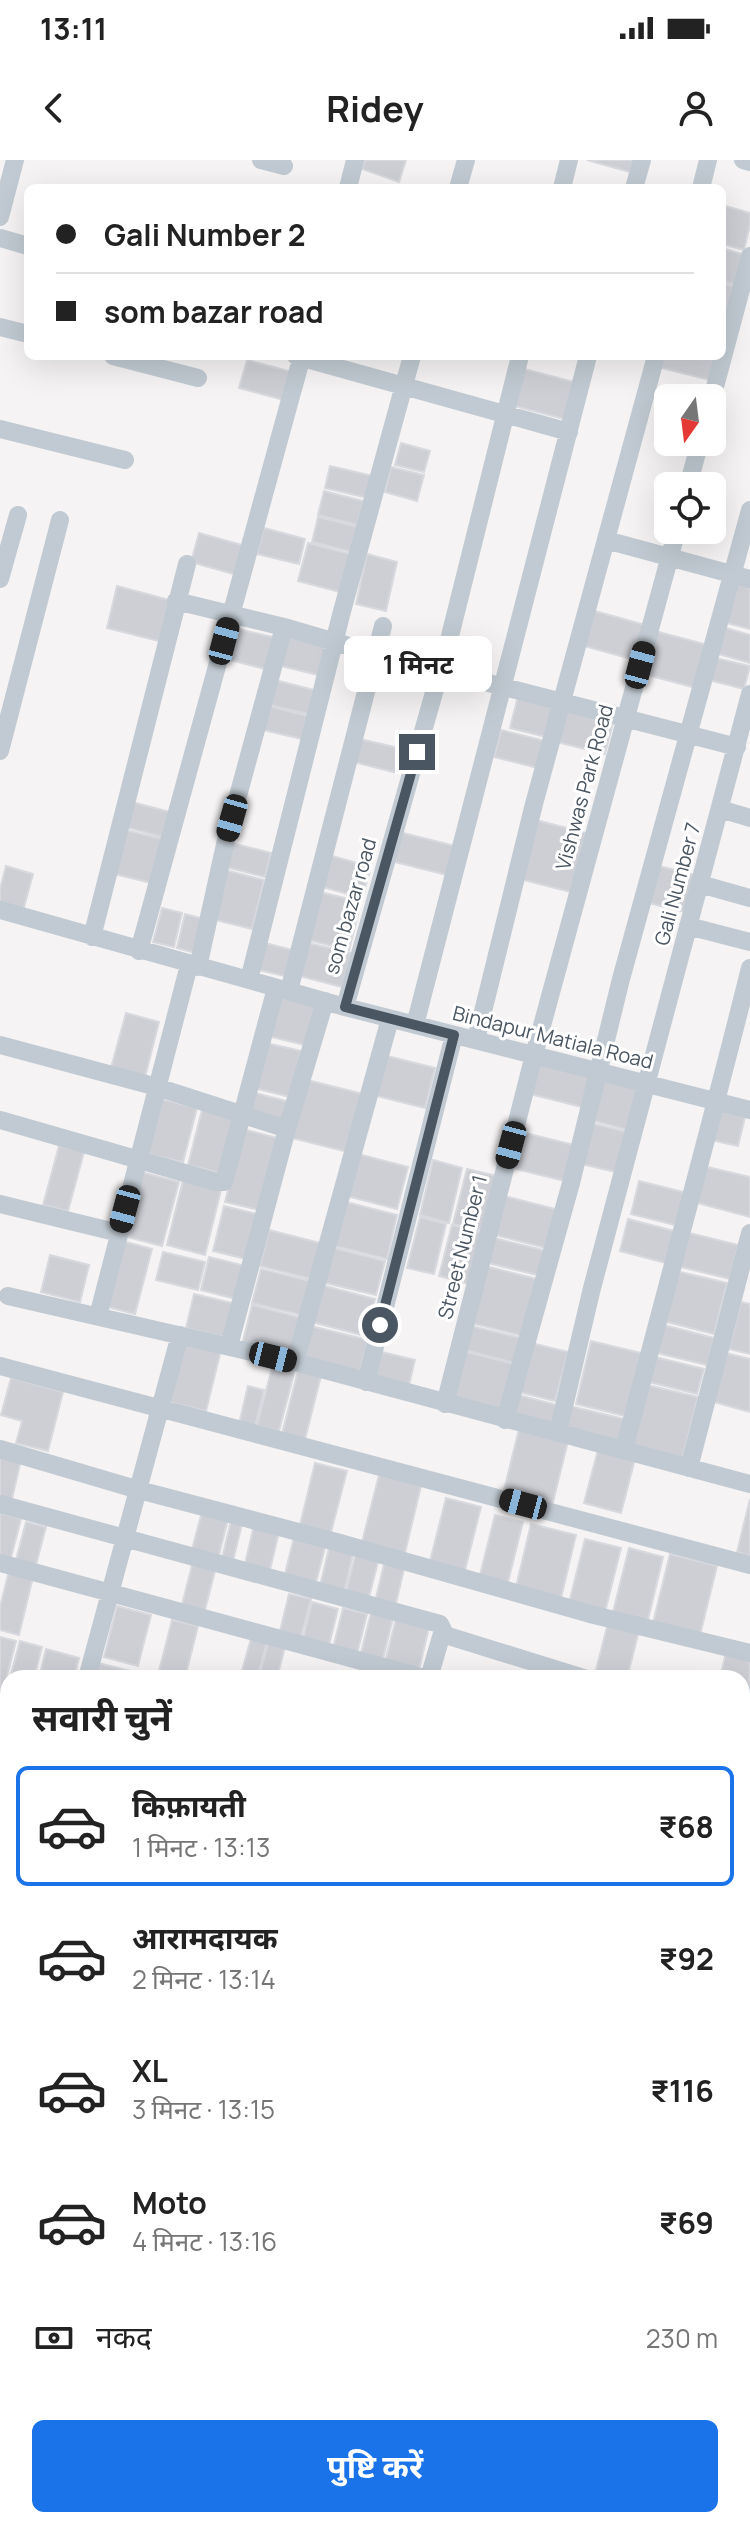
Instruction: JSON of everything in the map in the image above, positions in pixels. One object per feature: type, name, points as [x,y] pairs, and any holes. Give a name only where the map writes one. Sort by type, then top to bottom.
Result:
[{"type":"street","points":[[0,217],[15,160]]},
{"type":"street","points":[[261,160],[284,166]]},
{"type":"street","points":[[349,184],[355,160]]},
{"type":"street","points":[[459,184],[466,160]]},
{"type":"street","points":[[563,184],[569,160]]},
{"type":"street","points":[[635,184],[642,160]]},
{"type":"street","points":[[702,184],[708,160]]},
{"type":"street","points":[[743,160],[750,162]]},
{"type":"street","points":[[0,238],[24,245]]},
{"type":"street","points":[[726,346],[750,256]]},
{"type":"street","points":[[0,327],[24,333]]},
{"type":"street","points":[[128,360],[198,378]]},
{"type":"street","points":[[139,951],[299,360]]},
{"type":"street","points":[[311,360],[569,432]]},
{"type":"street","points":[[249,980],[411,360]]},
{"type":"street","name":"som bazar road","points":[[0,910],[345,1007],[440,669],[519,360]]},
{"type":"street","points":[[415,1025],[587,360]]},
{"type":"street","points":[[476,1040],[562,700],[655,360]]},
{"type":"street","points":[[716,384],[722,360]]},
{"type":"street","points":[[0,429],[125,460]]},
{"type":"street","points":[[505,1420],[688,733],[741,577],[750,510]]},
{"type":"street","points":[[0,579],[18,515]]},
{"type":"street","points":[[0,751],[60,520]]},
{"type":"street","points":[[606,540],[741,577]]},
{"type":"street","name":"Vishwas Park Road","points":[[534,1055],[673,544]]},
{"type":"street","points":[[92,937],[187,564]]},
{"type":"street","points":[[176,601],[688,733],[740,754]]},
{"type":"street","points":[[0,1120],[224,1182],[282,990],[383,626]]},
{"type":"street","points":[[98,1316],[157,1087],[193,966],[284,627]]},
{"type":"street","name":"Gali Number 7","points":[[558,1432],[592,1288],[688,926],[720,809],[740,754],[750,694]]},
{"type":"street","points":[[720,809],[750,818]]},
{"type":"street","points":[[700,884],[750,898]]},
{"type":"street","points":[[688,926],[750,942]]},
{"type":"street","points":[[624,1450],[750,968]]},
{"type":"street","points":[[229,1346],[325,1001]]},
{"type":"street","name":"Bindapur Matiala Road","points":[[345,1007],[415,1025],[453,1039],[476,1040],[750,1110]]},
{"type":"street","points":[[295,1362],[390,1019]]},
{"type":"street","points":[[366,1382],[453,1039]]},
{"type":"street","points":[[0,1045],[157,1087],[287,1129]]},
{"type":"street","name":"Street Number 1","points":[[445,1404],[534,1055]]},
{"type":"street","points":[[0,1204],[119,1233]]},
{"type":"street","points":[[689,1468],[750,1233]]},
{"type":"street","points":[[8,1296],[295,1362],[750,1484]]},
{"type":"street","points":[[89,1670],[180,1335]]},
{"type":"street","points":[[0,1366],[750,1565]]},
{"type":"street","points":[[0,1449],[594,1615],[750,1653]]},
{"type":"street","points":[[0,1504],[440,1624],[443,1626],[442,1634],[430,1670]]},
{"type":"street","points":[[0,1563],[397,1670]]},
{"type":"street","points":[[442,1634],[558,1670]]},
{"type":"building","points":[[365,160],[406,160],[399,182],[362,169]]},
{"type":"building","points":[[587,160],[634,160],[630,172]]},
{"type":"building","points":[[726,206],[750,213],[744,250],[726,245]]},
{"type":"building","points":[[726,249],[745,255],[736,285],[726,282]]},
{"type":"building","points":[[726,284],[737,287],[729,319],[726,318]]},
{"type":"building","points":[[247,360],[292,372],[284,400],[239,388]]},
{"type":"building","points":[[660,360],[716,360],[710,380],[658,367]]},
{"type":"building","points":[[524,369],[574,382],[564,419],[515,406]]},
{"type":"building","points":[[401,443],[430,451],[424,472],[395,465]]},
{"type":"building","points":[[330,466],[373,476],[368,498],[325,488]]},
{"type":"building","points":[[391,467],[424,475],[417,501],[385,492]]},
{"type":"building","points":[[324,491],[363,501],[357,525],[318,515]]},
{"type":"building","points":[[318,517],[358,527],[352,552],[312,542]]},
{"type":"building","points":[[264,528],[305,539],[299,564],[257,554]]},
{"type":"building","points":[[199,533],[245,546],[237,575],[191,562]]},
{"type":"building","points":[[308,543],[350,554],[340,592],[298,581]]},
{"type":"building","points":[[367,554],[397,562],[386,611],[356,604]]},
{"type":"building","points":[[736,578],[750,582],[750,629],[723,622]]},
{"type":"building","points":[[117,586],[173,601],[163,642],[107,628]]},
{"type":"building","points":[[591,610],[645,625],[635,660],[581,645]]},
{"type":"building","points":[[723,627],[750,635],[750,663],[715,653]]},
{"type":"building","points":[[238,629],[277,638],[269,670],[230,660]]},
{"type":"building","points":[[651,630],[708,645],[696,688],[640,673]]},
{"type":"building","points":[[284,636],[325,646],[318,675],[277,665]]},
{"type":"building","points":[[711,657],[750,666],[744,689],[705,679]]},
{"type":"building","points":[[271,679],[314,690],[308,714],[265,704]]},
{"type":"building","points":[[518,696],[558,706],[550,738],[510,728]]},
{"type":"building","points":[[265,705],[308,716],[302,739],[259,729]]},
{"type":"building","points":[[561,709],[613,722],[605,754],[553,741]]},
{"type":"building","points":[[501,730],[545,741],[538,768],[494,757]]},
{"type":"building","points":[[360,739],[403,749],[397,773],[354,762]]},
{"type":"building","points":[[128,801],[170,812],[163,837],[121,826]]},
{"type":"building","points":[[532,819],[586,833],[571,892],[516,878]]},
{"type":"building","points":[[121,829],[163,839],[152,883],[110,873]]},
{"type":"building","points":[[399,832],[455,846],[447,875],[391,861]]},
{"type":"building","points":[[228,842],[271,853],[265,877],[222,866]]},
{"type":"building","points":[[325,854],[371,867],[362,898],[316,885]]},
{"type":"building","points":[[655,865],[695,875],[685,912],[645,902]]},
{"type":"building","points":[[6,866],[33,874],[23,911],[0,905],[0,889]]},
{"type":"building","points":[[225,870],[264,880],[252,929],[212,919]]},
{"type":"building","points":[[316,891],[361,902],[349,950],[304,939]]},
{"type":"building","points":[[162,908],[182,913],[174,947],[153,942]]},
{"type":"building","points":[[185,914],[204,919],[196,953],[177,948]]},
{"type":"building","points":[[304,942],[351,953],[342,987],[296,975]]},
{"type":"building","points":[[265,943],[296,951],[290,977],[258,970]]},
{"type":"building","points":[[278,996],[319,1006],[309,1046],[268,1036]]},
{"type":"building","points":[[126,1013],[159,1022],[145,1077],[111,1068]]},
{"type":"building","points":[[266,1043],[301,1051],[290,1097],[254,1088]]},
{"type":"building","points":[[379,1054],[435,1068],[425,1108],[369,1094]]},
{"type":"building","points":[[538,1059],[595,1073],[586,1108],[530,1094]]},
{"type":"building","points":[[598,1074],[640,1085],[628,1130],[587,1119]]},
{"type":"building","points":[[307,1080],[363,1094],[348,1152],[292,1138]]},
{"type":"building","points":[[255,1093],[290,1102],[284,1124],[250,1113]]},
{"type":"building","points":[[161,1099],[197,1108],[183,1162],[148,1154]]},
{"type":"building","points":[[202,1110],[238,1119],[224,1174],[188,1165]]},
{"type":"building","points":[[718,1110],[745,1117],[738,1146],[711,1140]]},
{"type":"building","points":[[587,1122],[627,1132],[616,1172],[577,1163]]},
{"type":"building","points":[[243,1129],[277,1138],[259,1210],[225,1202]]},
{"type":"building","points":[[521,1132],[578,1146],[569,1182],[512,1168]]},
{"type":"building","points":[[59,1146],[84,1152],[68,1211],[43,1205]]},
{"type":"building","points":[[354,1153],[408,1167],[397,1209],[343,1195]]},
{"type":"building","points":[[433,1160],[462,1168],[449,1223],[420,1215]]},
{"type":"building","points":[[703,1166],[750,1177],[750,1217],[694,1202]]},
{"type":"building","points":[[467,1169],[497,1176],[484,1231],[453,1224]]},
{"type":"building","points":[[141,1172],[179,1182],[162,1246],[124,1236]]},
{"type":"building","points":[[183,1180],[221,1190],[205,1255],[167,1245]]},
{"type":"building","points":[[639,1181],[691,1194],[683,1227],[631,1214]]},
{"type":"building","points":[[504,1196],[559,1210],[550,1249],[495,1235]]},
{"type":"building","points":[[342,1201],[397,1215],[387,1259],[331,1245]]},
{"type":"building","points":[[224,1206],[261,1215],[250,1260],[213,1251]]},
{"type":"building","points":[[420,1217],[446,1224],[434,1274],[407,1268]]},
{"type":"building","points":[[628,1219],[678,1232],[670,1264],[620,1251]]},
{"type":"building","points":[[452,1225],[482,1233],[469,1284],[439,1276]]},
{"type":"building","points":[[269,1230],[324,1244],[315,1280],[260,1266]]},
{"type":"building","points":[[685,1232],[738,1245],[730,1279],[677,1266]]},
{"type":"building","points":[[490,1237],[547,1251],[541,1276],[484,1262]]},
{"type":"building","points":[[122,1241],[152,1249],[135,1314],[104,1306]]},
{"type":"building","points":[[330,1247],[385,1261],[376,1295],[321,1282]]},
{"type":"building","points":[[163,1252],[205,1262],[198,1290],[156,1280]]},
{"type":"building","points":[[50,1255],[89,1265],[80,1302],[41,1292]]},
{"type":"building","points":[[209,1257],[249,1267],[240,1300],[201,1290]]},
{"type":"building","points":[[481,1265],[537,1279],[523,1336],[467,1322]]},
{"type":"building","points":[[261,1269],[314,1282],[305,1316],[252,1303]]},
{"type":"building","points":[[672,1270],[727,1283],[714,1334],[659,1320]]},
{"type":"building","points":[[317,1284],[375,1299],[365,1336],[308,1321]]},
{"type":"building","points":[[194,1294],[236,1304],[228,1338],[186,1328]]},
{"type":"building","points":[[741,1302],[750,1304],[750,1354],[729,1349]]},
{"type":"building","points":[[252,1305],[302,1318],[292,1358],[242,1345]]},
{"type":"building","points":[[660,1324],[714,1338],[707,1365],[653,1352]]},
{"type":"building","points":[[307,1325],[368,1340],[359,1374],[299,1359]]},
{"type":"building","points":[[467,1325],[521,1338],[515,1363],[461,1349]]},
{"type":"building","points":[[184,1336],[222,1346],[206,1411],[168,1402]]},
{"type":"building","points":[[591,1341],[645,1354],[629,1417],[576,1404]]},
{"type":"building","points":[[527,1342],[568,1352],[555,1401],[515,1391]]},
{"type":"building","points":[[463,1351],[514,1364],[501,1416],[450,1404]]},
{"type":"building","points":[[382,1352],[415,1360],[408,1389],[374,1381]]},
{"type":"building","points":[[726,1353],[750,1359],[750,1412],[714,1402]]},
{"type":"building","points":[[651,1356],[704,1369],[697,1394],[645,1381]]},
{"type":"building","points":[[274,1360],[296,1366],[279,1431],[257,1426]]},
{"type":"building","points":[[299,1367],[322,1372],[305,1439],[282,1434]]},
{"type":"building","points":[[11,1378],[63,1392],[48,1451],[16,1443],[22,1421],[1,1415]]},
{"type":"building","points":[[643,1384],[698,1397],[681,1464],[626,1451]]},
{"type":"building","points":[[248,1386],[264,1390],[255,1427],[239,1424]]},
{"type":"building","points":[[514,1394],[557,1405],[552,1427],[508,1417]]},
{"type":"building","points":[[570,1406],[628,1420],[622,1447],[563,1432]]},
{"type":"building","points":[[520,1425],[569,1437],[552,1506],[503,1494]]},
{"type":"building","points":[[599,1446],[636,1455],[621,1513],[584,1503]]},
{"type":"building","points":[[0,1454],[21,1460],[11,1503],[0,1500]]},
{"type":"building","points":[[315,1463],[347,1471],[330,1536],[299,1529]]},
{"type":"building","points":[[379,1475],[421,1486],[404,1557],[361,1546]]},
{"type":"building","points":[[446,1498],[481,1507],[463,1578],[428,1569]]},
{"type":"building","points":[[750,1499],[750,1556],[737,1552]]},
{"type":"building","points":[[202,1512],[228,1519],[218,1559],[191,1553]]},
{"type":"building","points":[[0,1513],[21,1519],[10,1561],[0,1559]]},
{"type":"building","points":[[495,1515],[523,1522],[507,1586],[479,1579]]},
{"type":"building","points":[[232,1517],[243,1520],[232,1565],[221,1562]]},
{"type":"building","points":[[26,1522],[46,1527],[36,1565],[16,1560]]},
{"type":"building","points":[[531,1524],[576,1535],[561,1598],[516,1587]]},
{"type":"building","points":[[254,1525],[279,1532],[269,1574],[244,1568]]},
{"type":"building","points":[[295,1533],[327,1540],[315,1586],[284,1578]]},
{"type":"building","points":[[585,1539],[621,1548],[604,1616],[568,1607]]},
{"type":"building","points":[[330,1544],[354,1550],[344,1592],[320,1586]]},
{"type":"building","points":[[629,1548],[663,1557],[647,1624],[612,1616]]},
{"type":"building","points":[[356,1553],[379,1558],[368,1601],[345,1595]]},
{"type":"building","points":[[670,1554],[717,1566],[699,1639],[652,1627]]},
{"type":"building","points":[[385,1560],[405,1565],[395,1607],[375,1602]]},
{"type":"building","points":[[193,1561],[216,1567],[204,1614],[181,1609]]},
{"type":"building","points":[[9,1571],[33,1577],[19,1635],[0,1630],[0,1607]]},
{"type":"building","points":[[289,1594],[311,1599],[300,1641],[279,1635]]},
{"type":"building","points":[[312,1602],[338,1609],[328,1649],[302,1643]]},
{"type":"building","points":[[117,1606],[151,1615],[138,1666],[104,1657]]},
{"type":"building","points":[[343,1608],[367,1614],[357,1654],[333,1648]]},
{"type":"building","points":[[371,1613],[393,1618],[383,1659],[361,1653]]},
{"type":"building","points":[[396,1619],[429,1627],[419,1670],[385,1662]]},
{"type":"building","points":[[609,1619],[640,1627],[629,1670],[596,1670]]},
{"type":"building","points":[[172,1620],[198,1626],[187,1670],[159,1670]]},
{"type":"building","points":[[252,1635],[268,1639],[259,1670],[242,1670]]},
{"type":"building","points":[[0,1637],[16,1641],[8,1670],[0,1670]]},
{"type":"building","points":[[269,1638],[286,1643],[279,1670],[261,1670]]},
{"type":"building","points":[[20,1641],[42,1647],[36,1670],[12,1670]]},
{"type":"building","points":[[727,1648],[750,1653],[750,1670],[722,1670]]},
{"type":"building","points":[[46,1649],[79,1658],[76,1670],[41,1670]]},
{"type":"building","points":[[98,1663],[126,1670],[96,1670]]},
{"type":"route","points":[[380,1325],[454,1035],[345,1007],[417,752]]}]
